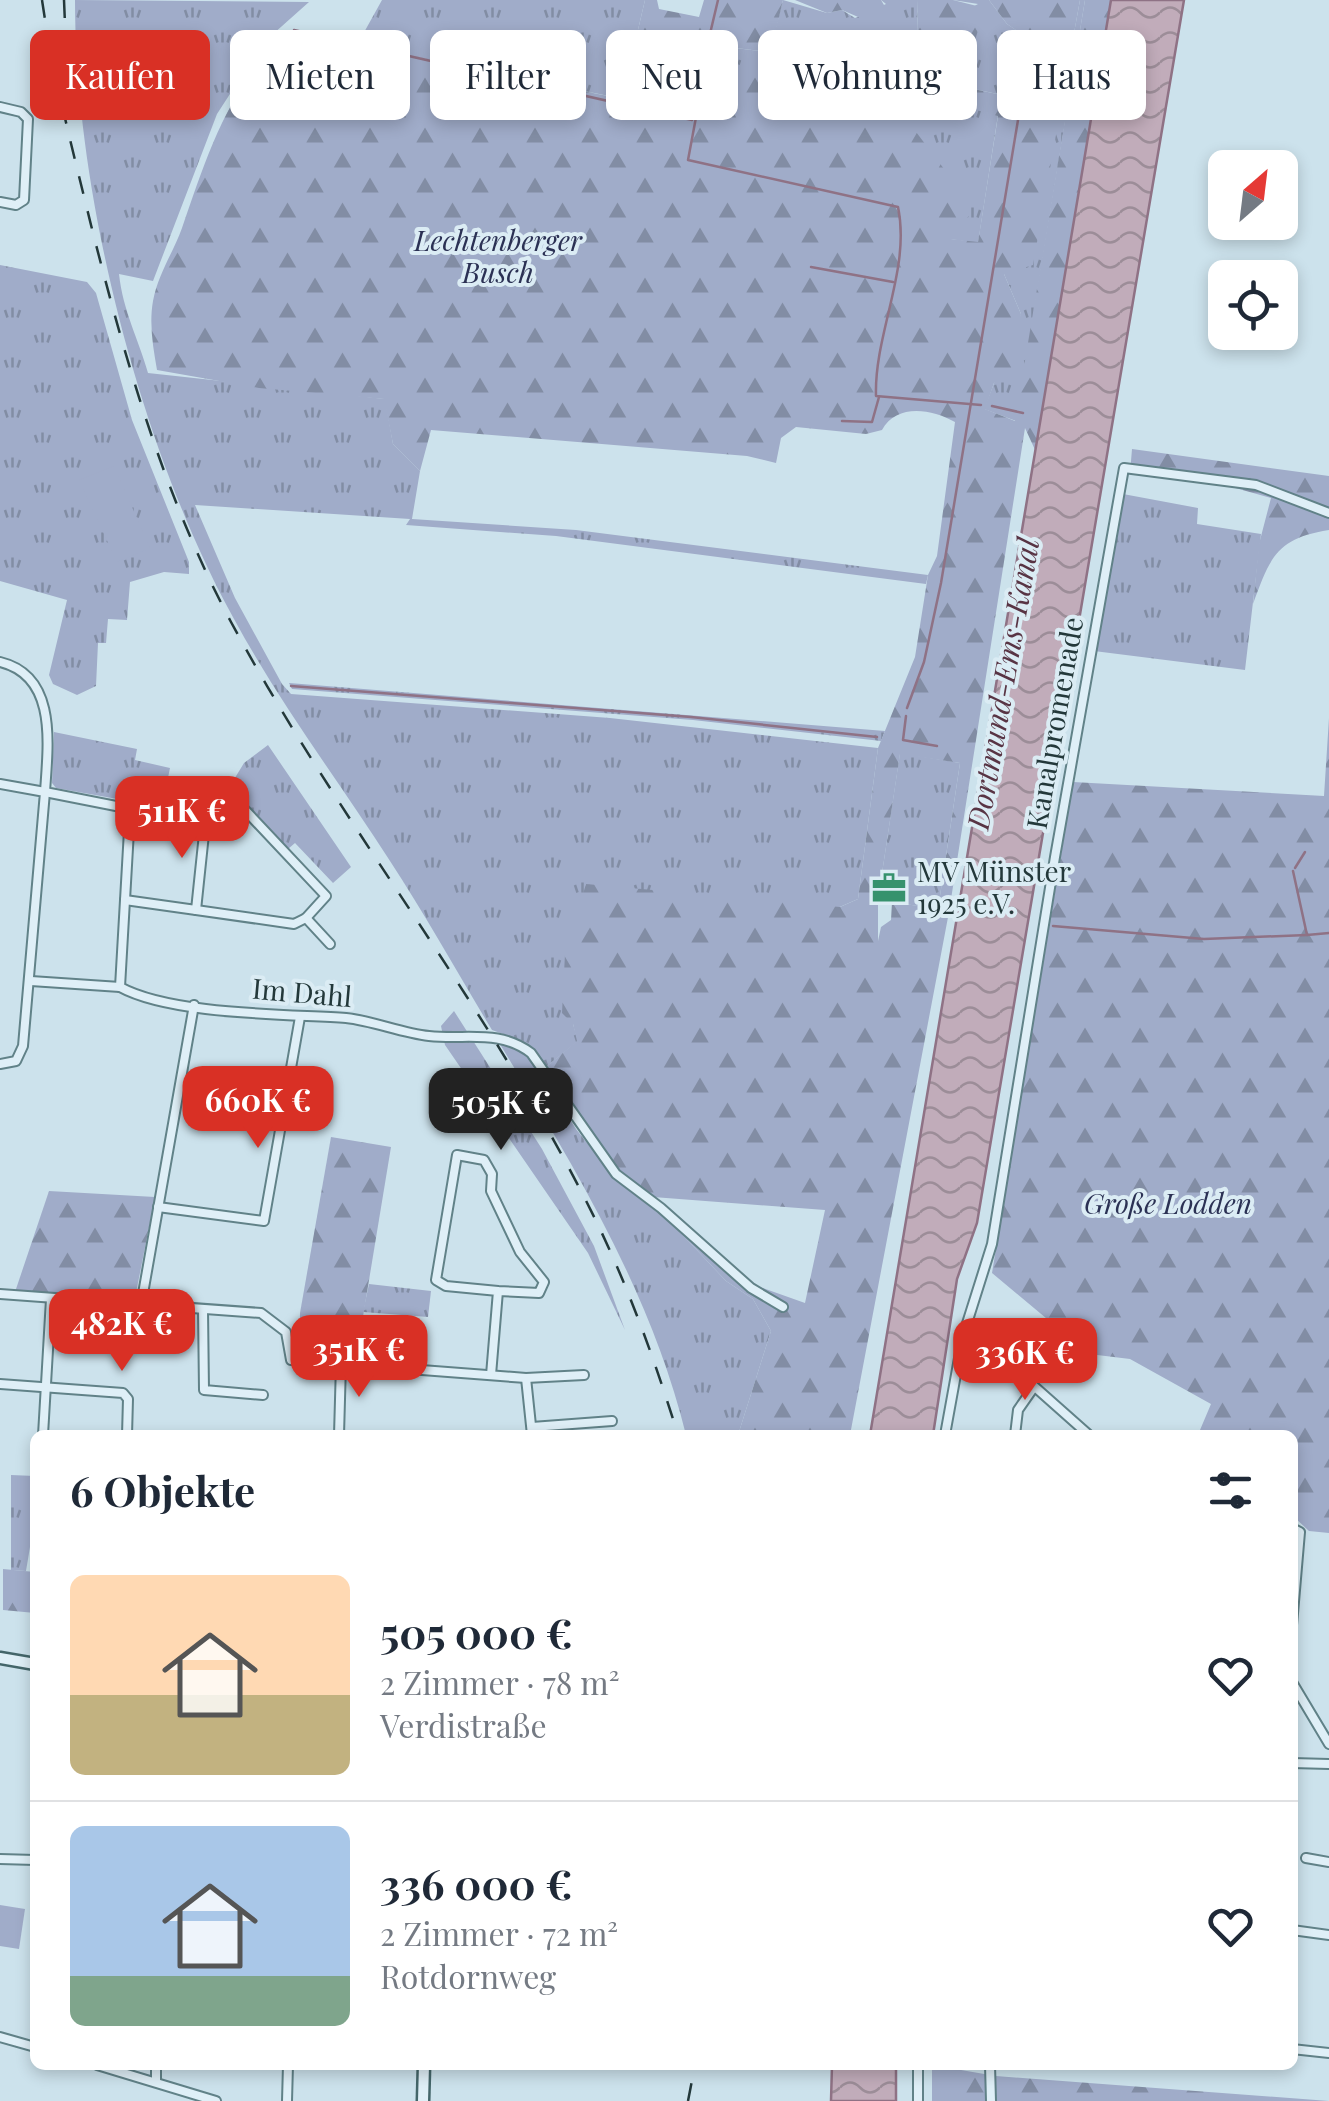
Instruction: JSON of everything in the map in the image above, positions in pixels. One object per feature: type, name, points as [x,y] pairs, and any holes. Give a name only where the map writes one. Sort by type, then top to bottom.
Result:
[{"type":"street","points":[[0,108],[22,112],[28,119],[24,200],[16,204],[0,202]]},
{"type":"street","name":"Kanalpromenade","points":[[946,1430],[963,1336],[992,1244],[1054,857],[1124,468],[1256,485],[1329,513]]},
{"type":"street","points":[[0,662],[28,674],[40,695],[48,743],[23,1046],[16,1061],[0,1064]]},
{"type":"street","points":[[0,784],[128,810],[142,807],[206,815]]},
{"type":"street","points":[[126,900],[196,910],[294,924],[306,918],[326,896],[230,794],[223,794],[206,815],[196,910]]},
{"type":"street","points":[[120,987],[128,810]]},
{"type":"street","points":[[306,918],[330,944]]},
{"type":"street","name":"Im Dahl","points":[[31,982],[120,987],[144,997],[194,1005],[350,1019],[425,1036],[496,1035],[518,1043],[531,1053],[579,1128],[616,1174],[661,1208],[751,1288],[783,1306]]},
{"type":"street","points":[[141,1305],[194,1005]]},
{"type":"street","points":[[158,1207],[264,1222],[300,1017]]},
{"type":"street","points":[[457,1155],[484,1160],[492,1174],[491,1191],[520,1252],[544,1282],[539,1293],[498,1290],[446,1286],[436,1280],[457,1155]]},
{"type":"street","points":[[491,1375],[498,1290]]},
{"type":"street","points":[[0,1294],[270,1316],[286,1332],[291,1360],[526,1378],[584,1375]]},
{"type":"street","points":[[43,1430],[51,1300]]},
{"type":"street","points":[[203,1310],[204,1390],[263,1395]]},
{"type":"street","points":[[963,1336],[981,1344],[1083,1430]]},
{"type":"street","points":[[340,1430],[342,1364]]},
{"type":"street","points":[[526,1378],[532,1430]]},
{"type":"street","points":[[0,1384],[127,1395],[127,1430]]},
{"type":"street","points":[[1016,1430],[1018,1410],[1034,1387]]},
{"type":"street","points":[[540,1430],[612,1421]]},
{"type":"street","points":[[1298,1531],[1298,1555]]},
{"type":"street","points":[[0,1658],[30,1663]]},
{"type":"street","points":[[1298,1692],[1329,1744]]},
{"type":"street","points":[[1298,1763],[1329,1764]]},
{"type":"street","points":[[1306,1858],[1329,1862]]},
{"type":"street","points":[[0,1859],[30,1860]]},
{"type":"street","points":[[1298,1931],[1329,1935]]},
{"type":"street","points":[[0,2036],[30,2045]]},
{"type":"street","points":[[1298,2050],[1329,2053]]},
{"type":"street","points":[[114,2070],[216,2101]]},
{"type":"street","points":[[156,2070],[156,2082]]},
{"type":"street","points":[[287,2101],[288,2070]]},
{"type":"street","points":[[423,2101],[424,2070]]},
{"type":"street","points":[[918,2070],[918,2101]]},
{"type":"street","points":[[990,2070],[991,2101]]},
{"type":"street","points":[[164,2098],[167,2087]]},
{"type":"green space","points":[[75,0],[309,2],[278,30],[230,30],[230,94],[217,114],[153,281],[119,274],[127,312],[148,373],[385,399],[393,444],[420,471],[412,519],[576,530],[928,575],[926,584],[556,536],[406,525],[410,519],[195,505],[235,598],[282,684],[291,694],[610,718],[878,748],[858,899],[573,1024],[578,1041],[546,1067],[523,1041],[492,1030],[403,882],[290,712],[234,619],[200,552],[142,400],[101,236],[83,120],[210,120],[210,30],[76,30]]},
{"type":"green space","points":[[382,0],[645,0],[638,30],[606,30],[606,95],[586,91],[586,30],[430,30],[430,60],[410,56],[410,30],[365,30]]},
{"type":"green space","name":"Lechtenberger Busch","points":[[645,0],[657,0],[659,9],[699,17],[704,0],[783,0],[776,30],[758,30],[758,51],[738,48],[738,30],[638,30]]},
{"type":"green space","points":[[783,0],[827,13],[842,10],[855,18],[886,4],[881,0],[918,0],[917,30],[775,30]]},
{"type":"green space","points":[[795,0],[881,0],[887,10],[872,23],[842,10],[827,13]]},
{"type":"green space","points":[[918,0],[953,0],[985,8],[977,34],[977,30],[917,30]]},
{"type":"green space","points":[[953,0],[989,0],[1016,30],[997,30],[997,94],[977,90],[977,30],[928,30],[978,4]]},
{"type":"green space","points":[[989,0],[1080,0],[1075,30],[1016,30]]},
{"type":"green space","points":[[1080,0],[1085,0],[1080,30],[1075,30]]},
{"type":"green space","name":"Lechtenberger Busch","points":[[1085,0],[1111,0],[1106,30],[1080,30]]},
{"type":"green space","points":[[738,48],[758,51],[758,99],[738,72]]},
{"type":"green space","name":"Lechtenberger Busch","points":[[410,56],[430,60],[430,120],[586,120],[586,92],[606,96],[606,120],[738,120],[738,64],[758,79],[758,120],[907,120],[966,198],[971,213],[951,239],[978,242],[997,120],[1047,120],[1057,129],[1033,265],[1004,274],[1021,314],[1014,375],[994,383],[985,409],[1015,421],[1065,120],[1091,120],[1036,452],[1025,428],[949,912],[851,1430],[740,1430],[771,1331],[753,1299],[726,1281],[661,1212],[667,1207],[754,1285],[805,1303],[825,1210],[653,1197],[621,1172],[582,1126],[546,1067],[577,1041],[573,1024],[562,1013],[565,954],[586,884],[840,907],[858,899],[878,748],[915,657],[928,575],[937,556],[955,422],[914,411],[896,416],[882,430],[866,434],[796,427],[781,438],[776,463],[747,456],[431,430],[420,471],[393,444],[384,399],[259,388],[157,370],[151,318],[155,291],[230,108],[230,120],[410,120]],"holes":[[[900,754],[960,763],[938,909],[892,902],[891,920],[881,927],[878,941],[878,900]]]},
{"type":"green space","name":"Lechtenberger Busch","points":[[977,90],[997,94],[997,116],[977,110]]},
{"type":"green space","points":[[977,109],[997,115],[978,243],[950,239],[828,120],[977,120]]},
{"type":"green space","points":[[1023,120],[1065,120],[1016,421],[984,409],[1021,314],[1004,274]]},
{"type":"green space","points":[[0,265],[87,282],[96,293],[132,420],[189,562],[189,574],[164,572],[130,582],[127,620],[108,619],[106,643],[98,643],[96,686],[77,695],[53,684],[49,675],[67,600],[0,581]]},
{"type":"green space","points":[[1132,449],[1329,476],[1329,530],[1298,538],[1278,552],[1253,604],[1259,544],[1271,498],[1207,480],[1130,473]]},
{"type":"green space","points":[[114,466],[150,548],[117,562],[79,480]]},
{"type":"green space","points":[[1123,494],[1198,508],[1197,524],[1261,534],[1245,670],[1094,651]]},
{"type":"green space","points":[[289,683],[885,731],[881,741],[693,720],[292,689]]},
{"type":"green space","name":"Große Lodden","points":[[1329,718],[1329,1533],[1309,1531],[1298,1521],[1298,1430],[1200,1430],[1211,1404],[1130,1359],[1089,1354],[992,1273],[1073,782],[1324,796]]},
{"type":"green space","points":[[54,732],[137,749],[135,760],[170,768],[162,807],[56,788],[52,783]]},
{"type":"green space","points":[[268,745],[351,867],[333,883],[295,843],[288,849],[230,786],[244,763]]},
{"type":"green space","points":[[900,753],[960,763],[938,909],[878,900]]},
{"type":"green space","points":[[454,1011],[542,1149],[594,1246],[625,1330],[588,1253],[445,1045],[441,1026]]},
{"type":"green space","points":[[498,1041],[530,1056],[576,1129],[614,1177],[661,1212],[726,1281],[753,1299],[771,1331],[740,1430],[685,1430],[653,1331],[631,1280],[555,1135]]},
{"type":"green space","points":[[331,1137],[391,1147],[356,1359],[299,1353],[300,1313]]},
{"type":"green space","points":[[49,1191],[155,1197],[135,1298],[15,1292]]},
{"type":"green space","points":[[369,1284],[431,1291],[428,1317],[363,1312]]},
{"type":"green space","points":[[11,1475],[30,1476],[26,1571],[11,1570]]},
{"type":"green space","points":[[3,1569],[30,1572],[30,1613],[3,1610]]},
{"type":"green space","points":[[0,1905],[25,1909],[19,1949],[0,1946]]},
{"type":"green space","points":[[932,2070],[961,2070],[996,2076],[1329,2101],[932,2101]]},
{"type":"water","name":"Dortmund-Ems-Kanal","points":[[1111,0],[1184,0],[977,1223],[957,1279],[934,1430],[871,1430],[1091,120],[1146,120],[1146,30],[1106,30]]},
{"type":"water","points":[[832,2070],[896,2070],[896,2101],[831,2101]]},
{"type":"waterway","points":[[718,0],[709,38],[691,54],[700,96],[688,160],[898,207],[900,254],[880,349],[876,396],[981,405]]},
{"type":"waterway","points":[[410,56],[606,101]]},
{"type":"waterway","points":[[907,708],[924,662],[941,583],[1018,120]]},
{"type":"waterway","points":[[811,267],[893,282]]},
{"type":"waterway","points":[[842,421],[872,422],[879,397]]},
{"type":"waterway","points":[[992,406],[1023,413]]},
{"type":"waterway","points":[[291,686],[691,717],[877,737]]},
{"type":"waterway","points":[[906,716],[903,740],[937,746]]},
{"type":"waterway","points":[[1295,868],[1305,852]]},
{"type":"waterway","points":[[1293,871],[1307,935],[1329,933]]},
{"type":"waterway","points":[[1053,926],[1204,939],[1307,935]]},
{"type":"railway","points":[[42,0],[64,113],[118,328],[166,477],[207,574],[275,699],[467,997],[558,1148],[622,1278],[676,1430]]},
{"type":"railway","points":[[64,0],[65,30]]},
{"type":"railway","points":[[688,2101],[694,2070]]},
{"type":"place","name":"MV Münster 1925 e.V.","points":[[889,888]]}]
